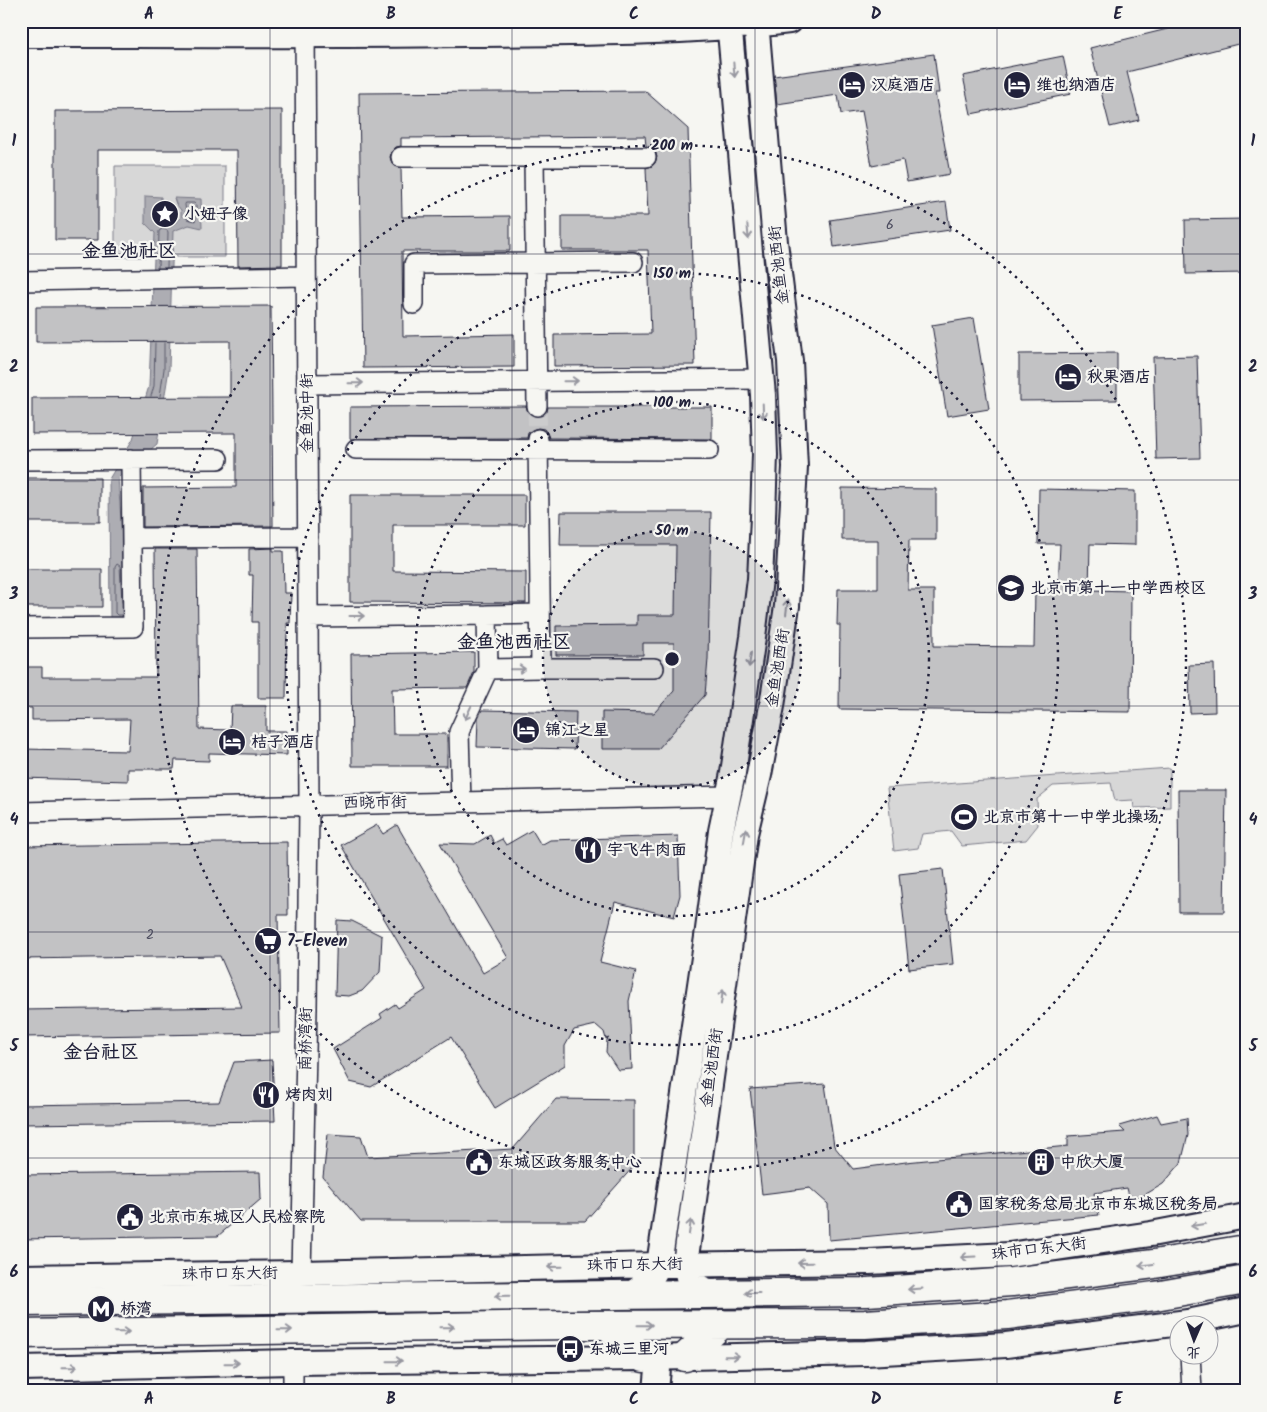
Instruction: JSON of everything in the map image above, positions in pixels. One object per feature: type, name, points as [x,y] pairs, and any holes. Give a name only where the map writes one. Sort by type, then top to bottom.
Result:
[{"type":"main road","name":"珠市口东大街","points":[[21,1302],[867,1292],[1012,1282],[1154,1264],[1246,1249]]},
{"type":"main road","points":[[21,1334],[607,1325],[866,1324],[1007,1315],[1155,1296],[1246,1280]]},
{"type":"main road","points":[[607,1325],[663,1358],[722,1324]]},
{"type":"street","points":[[21,35],[305,28],[640,33],[729,24],[789,21]]},
{"type":"street","name":"金鱼池西街","points":[[685,1264],[745,834],[759,776],[772,706],[787,606],[791,550],[795,467],[790,361],[776,242],[756,23]]},
{"type":"street","name":"金鱼池西街","points":[[630,1295],[650,1280],[659,1265],[706,947],[721,831],[733,772],[752,647],[760,579],[765,455],[762,379],[729,24]]},
{"type":"street","name":"金鱼池中街","points":[[305,28],[308,805]]},
{"type":"street","points":[[534,157],[537,406]]},
{"type":"street","points":[[401,158],[646,157]]},
{"type":"street","points":[[414,304],[414,264],[633,262]]},
{"type":"street","points":[[21,281],[306,276]]},
{"type":"street","points":[[307,384],[762,379]]},
{"type":"street","points":[[538,444],[542,668]]},
{"type":"street","points":[[356,449],[538,444],[709,450]]},
{"type":"street","points":[[21,628],[133,627],[131,459]]},
{"type":"street","points":[[21,460],[218,459]]},
{"type":"street","points":[[132,538],[308,537]]},
{"type":"street","points":[[308,617],[540,614]]},
{"type":"street","points":[[461,802],[459,732],[488,669],[487,616]]},
{"type":"street","points":[[488,669],[654,668]]},
{"type":"street","name":"西晓市街","points":[[21,812],[728,796]]},
{"type":"street","name":"南桥湾街","points":[[300,1274],[307,1008],[308,805]]},
{"type":"street","name":"珠市口东大街","points":[[21,1277],[300,1274],[685,1264],[868,1262],[1009,1255],[1151,1234],[1246,1216]]},
{"type":"street","points":[[685,1264],[688,1277],[699,1287],[716,1294]]},
{"type":"street","points":[[1220,1316],[1246,1310]]},
{"type":"street","points":[[21,1368],[866,1353],[1006,1345],[1170,1325]]},
{"type":"street","points":[[656,1391],[663,1358]]},
{"type":"street","points":[[293,1362],[293,1391]]},
{"type":"street","points":[[1191,1364],[1192,1391]]},
{"type":"shaded area","points":[[115,166],[225,166],[225,257],[115,257]]},
{"type":"shaded area","name":"北京市第十一中学北操场","points":[[1170,768],[1170,807],[1134,808],[1133,800],[1115,801],[1111,783],[1053,786],[1037,799],[1038,825],[1026,840],[962,846],[951,831],[922,834],[918,848],[894,851],[887,788]]},
{"type":"water","points":[[145,196],[161,197],[161,202],[156,208],[155,218],[165,225],[174,223],[181,218],[181,210],[174,198],[201,199],[202,228],[189,225],[173,231],[169,369],[157,444],[118,477],[128,621],[110,620],[109,479],[133,439],[149,386],[155,233],[145,223]]},
{"type":"building","points":[[1200,21],[1246,21],[1246,42],[1127,72],[1139,120],[1110,127],[1090,48]]},
{"type":"building","points":[[934,54],[939,93],[935,93],[950,174],[907,182],[903,160],[872,166],[862,111],[841,114],[838,95],[777,104],[774,76]]},
{"type":"building","name":"维也纳酒店","points":[[1063,56],[1071,94],[971,114],[963,76]]},
{"type":"building","points":[[645,91],[688,129],[695,365],[554,366],[554,335],[651,334],[648,250],[562,250],[562,216],[648,216],[646,168],[655,163],[657,157],[652,148],[646,146],[645,136],[401,138],[401,146],[396,147],[392,151],[390,157],[395,166],[401,168],[402,217],[510,216],[510,251],[402,251],[403,336],[514,334],[514,367],[363,368],[359,93]]},
{"type":"building","points":[[282,110],[282,265],[238,266],[237,150],[98,150],[98,240],[55,240],[55,111]]},
{"type":"building","points":[[946,202],[950,230],[834,247],[830,220]]},
{"type":"building","points":[[1246,219],[1246,273],[1186,274],[1185,220]]},
{"type":"building","points":[[271,306],[273,526],[143,527],[143,488],[236,487],[236,433],[32,434],[32,398],[230,397],[230,341],[36,342],[36,307]]},
{"type":"building","points":[[974,318],[989,409],[947,416],[932,325]]},
{"type":"building","name":"秋果酒店","points":[[1117,353],[1117,400],[1019,401],[1019,354]]},
{"type":"building","points":[[1197,356],[1200,458],[1156,459],[1153,357]]},
{"type":"building","points":[[526,406],[531,416],[537,417],[547,412],[548,407],[712,407],[712,439],[549,438],[544,429],[538,428],[528,433],[527,438],[350,439],[350,407]]},
{"type":"building","points":[[21,478],[100,478],[100,522],[21,522]]},
{"type":"building","points":[[842,488],[936,489],[936,540],[909,540],[908,590],[934,590],[934,646],[1034,647],[1035,589],[1058,589],[1060,544],[1038,544],[1039,489],[1135,491],[1135,545],[1090,544],[1089,590],[1131,591],[1130,712],[839,709],[840,625],[837,625],[838,589],[878,589],[878,540],[842,540]]},
{"type":"building","points":[[350,495],[525,495],[525,525],[393,525],[393,571],[526,572],[526,603],[350,602]]},
{"type":"building","points":[[561,512],[711,512],[708,659],[705,695],[658,749],[602,749],[602,712],[654,713],[674,691],[674,643],[643,643],[643,655],[556,655],[556,626],[637,625],[637,615],[675,615],[676,545],[560,545]]},
{"type":"building","points":[[273,548],[273,551],[283,551],[284,593],[291,593],[290,623],[287,623],[286,698],[258,698],[258,622],[252,622],[253,575],[249,575],[249,549]]},
{"type":"building","points":[[155,549],[197,549],[199,729],[230,730],[231,706],[266,706],[266,731],[287,731],[287,755],[209,753],[209,761],[175,760],[174,769],[128,769],[128,781],[21,778],[21,749],[128,751],[130,719],[32,720],[32,708],[21,708],[21,667],[42,667],[42,677],[156,677]]},
{"type":"building","points":[[21,569],[102,569],[102,607],[21,607]]},
{"type":"building","points":[[474,652],[474,672],[467,688],[392,689],[393,734],[447,734],[447,766],[352,766],[351,654]]},
{"type":"building","points":[[1214,664],[1215,712],[1190,713],[1189,665]]},
{"type":"building","name":"锦江之星","points":[[482,710],[576,712],[575,749],[477,747],[478,718]]},
{"type":"building","points":[[1178,790],[1226,790],[1224,912],[1179,912]]},
{"type":"building","points":[[377,825],[383,834],[397,825],[483,973],[508,958],[440,843],[475,844],[490,835],[494,843],[502,839],[506,845],[532,830],[541,845],[550,840],[678,836],[680,895],[674,917],[615,902],[600,962],[636,971],[629,1001],[632,1069],[618,1070],[606,1052],[607,1040],[609,1038],[606,1039],[604,1032],[596,1025],[574,1030],[565,1046],[565,1065],[495,1108],[451,1037],[371,1087],[350,1082],[333,1049],[382,1018],[380,1014],[395,1004],[398,1008],[426,990],[341,845]]},
{"type":"building","points":[[287,842],[288,915],[278,915],[280,1033],[21,1037],[21,1010],[242,1007],[220,956],[21,959],[21,846]]},
{"type":"building","points":[[943,869],[953,964],[909,969],[899,874]]},
{"type":"building","points":[[337,920],[352,921],[382,936],[380,972],[362,991],[349,996],[335,995]]},
{"type":"building","points":[[272,1060],[275,1121],[21,1124],[21,1105],[219,1102],[234,1062]]},
{"type":"building","name":"中欣大厦","points":[[825,1084],[834,1146],[853,1169],[1068,1146],[1068,1136],[1125,1132],[1119,1126],[1157,1115],[1161,1123],[1187,1118],[1188,1135],[1181,1163],[1163,1184],[1141,1197],[1129,1196],[1127,1188],[1094,1193],[1099,1215],[829,1240],[828,1204],[810,1188],[762,1194],[750,1089]]},
{"type":"building","name":"东城区政务服务中心","points":[[556,1099],[634,1100],[634,1166],[585,1221],[361,1221],[323,1177],[328,1134],[361,1136],[368,1157],[513,1149]]},
{"type":"building","name":"北京市东城区人民检察院","points":[[260,1172],[261,1199],[218,1236],[21,1239],[21,1175]]},
{"type":"tunnel","points":[[537,406],[538,439]]},
{"type":"place","name":"汉庭酒店","points":[[852,85]]},
{"type":"place","name":"维也纳酒店","points":[[1017,85]]},
{"type":"place","name":"小妞子像","points":[[165,214]]},
{"type":"place","name":"秋果酒店","points":[[1068,377]]},
{"type":"place","name":"北京市第十一中学西校区","points":[[1011,588]]},
{"type":"place","name":"锦江之星","points":[[526,730]]},
{"type":"place","name":"桔子酒店","points":[[232,742]]},
{"type":"place","name":"北京市第十一中学北操场","points":[[964,817]]},
{"type":"place","name":"宇飞牛肉面","points":[[588,850]]},
{"type":"place","name":"7-Eleven","points":[[268,941]]},
{"type":"place","name":"烤肉刘","points":[[266,1095]]},
{"type":"place","name":"东城区政务服务中心","points":[[479,1162]]},
{"type":"place","name":"中欣大厦","points":[[1041,1162]]},
{"type":"place","name":"国家税务总局北京市东城区税务局","points":[[959,1204]]},
{"type":"place","name":"北京市东城区人民检察院","points":[[130,1217]]},
{"type":"place","name":"桥湾","points":[[101,1309]]},
{"type":"place","name":"东城三里河","points":[[570,1349]]},
{"type":"district","name":"金鱼池社区","points":[[129,252]]},
{"type":"district","name":"金鱼池西社区","points":[[514,643]]},
{"type":"district","name":"金台社区","points":[[101,1053]]}]
